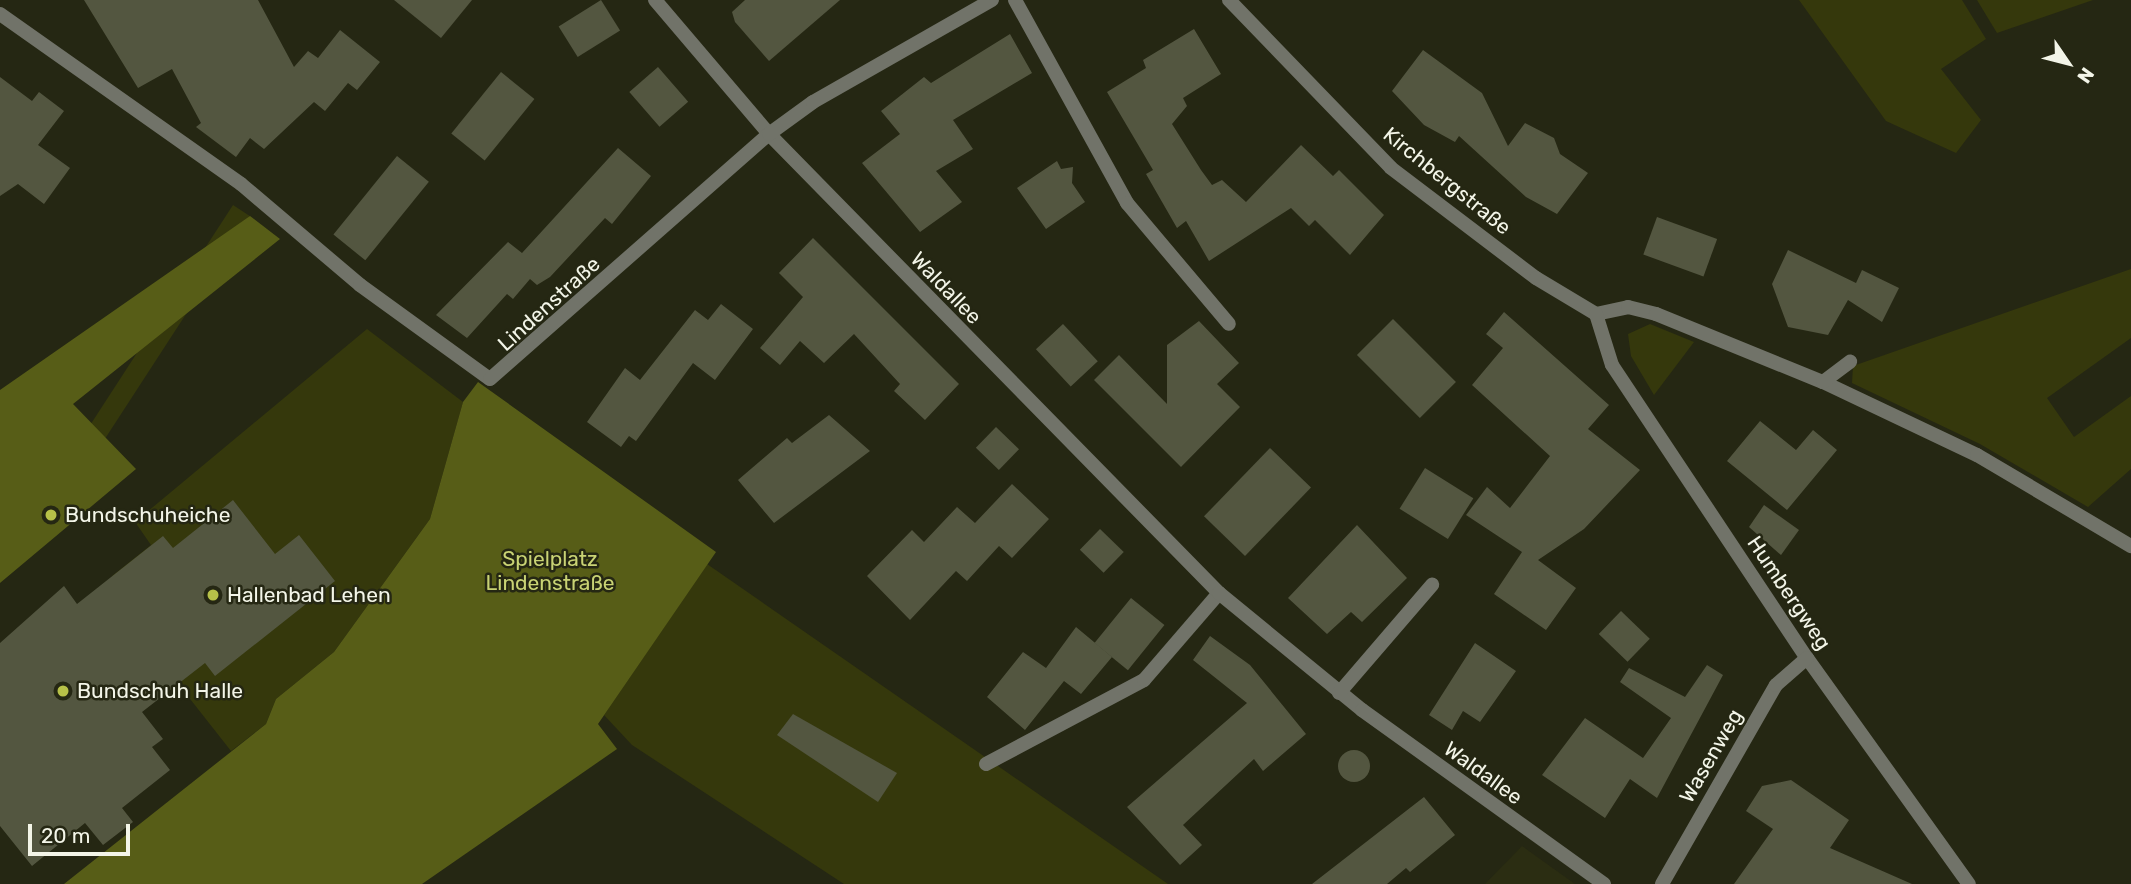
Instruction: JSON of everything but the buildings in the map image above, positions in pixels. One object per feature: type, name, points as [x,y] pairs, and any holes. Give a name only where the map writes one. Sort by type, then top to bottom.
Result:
[{"type":"street","name":"Waldallee","points":[[656,0],[769,134],[1219,593],[1339,693],[1604,884]]},
{"type":"street","name":"Lindenstraße","points":[[0,14],[241,184],[360,285],[490,379],[769,134],[813,102],[992,0]]},
{"type":"street","points":[[1015,0],[1127,203],[1229,324]]},
{"type":"street","name":"Kirchbergstraße","points":[[1229,0],[1391,168],[1536,278],[1596,314]]},
{"type":"street","points":[[1596,314],[1628,307],[1656,314],[1823,382],[1977,455],[2131,546]]},
{"type":"street","name":"Humbergweg","points":[[1596,314],[1612,365],[1807,658],[1969,884]]},
{"type":"street","points":[[1823,382],[1850,362]]},
{"type":"street","points":[[1339,693],[1433,585]]},
{"type":"street","points":[[986,764],[1144,680],[1219,593]]},
{"type":"street","name":"Wasenweg","points":[[1662,884],[1776,685],[1807,658]]},
{"type":"shaded area","points":[[1799,0],[1962,0],[1986,39],[1941,69],[1981,120],[1956,153],[1886,121]]},
{"type":"shaded area","points":[[1977,0],[2093,0],[1997,33]]},
{"type":"shaded area","points":[[233,205],[250,216],[95,454],[78,443]]},
{"type":"shaded area","points":[[2131,269],[2131,338],[2047,398],[2074,437],[2131,396],[2131,469],[2088,507],[1980,444],[1852,383],[1853,366]]},
{"type":"shaded area","points":[[1650,324],[1694,342],[1654,395],[1631,356],[1628,334]]},
{"type":"shaded area","name":"Hallenbad Lehen","points":[[367,329],[463,402],[430,519],[334,652],[276,699],[266,724],[231,751],[113,601],[112,576],[151,545],[135,522]]},
{"type":"shaded area","points":[[707,564],[1168,884],[844,884],[632,745],[604,715]]},
{"type":"shaded area","points":[[1522,846],[1575,884],[1485,884]]},
{"type":"green space","points":[[250,216],[280,239],[73,404],[136,469],[0,583],[0,390]]},
{"type":"green space","name":"Spielplatz Lindenstraße","points":[[478,382],[716,552],[598,724],[617,749],[422,884],[64,884],[266,724],[276,699],[334,652],[430,519],[463,402]]},
{"type":"place","name":"Bundschuheiche","points":[[51,515]]},
{"type":"place","name":"Hallenbad Lehen","points":[[213,595]]},
{"type":"place","name":"Bundschuh Halle","points":[[63,691]]}]
